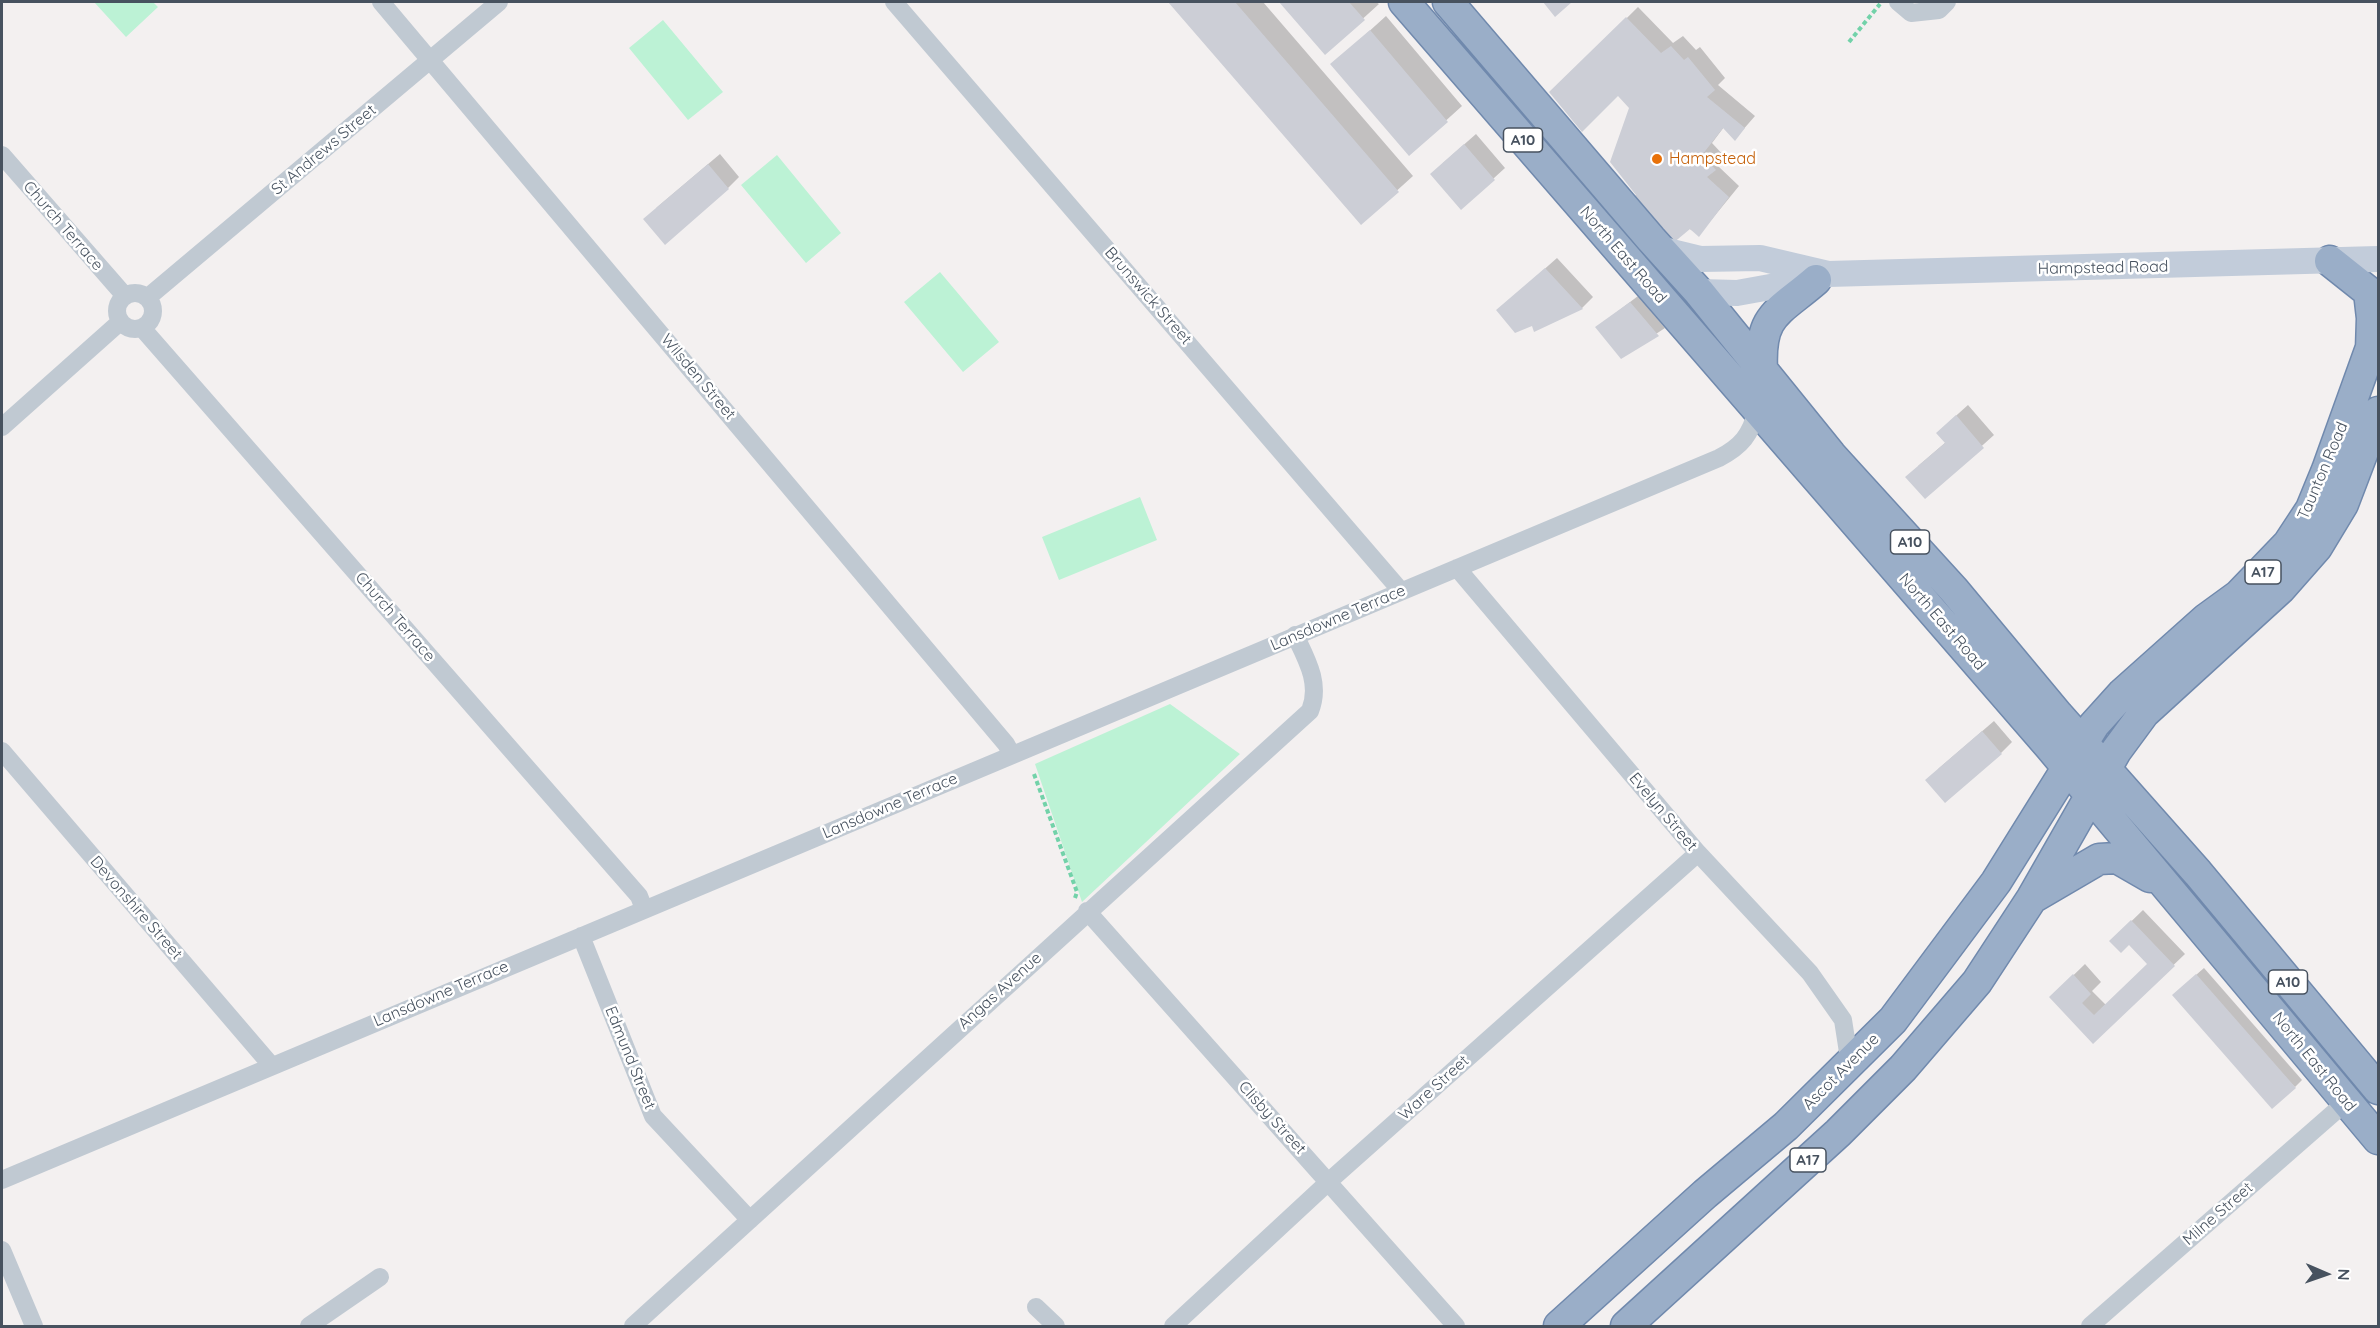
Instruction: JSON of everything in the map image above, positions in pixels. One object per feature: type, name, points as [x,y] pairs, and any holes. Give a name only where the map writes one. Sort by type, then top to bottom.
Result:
[{"type":"highway","name":"North East Road","points":[[1404,2],[2067,768],[2379,1139]]},
{"type":"highway","name":"North East Road","points":[[1449,2],[1659,249],[1699,292],[1831,455],[1954,590],[2083,743],[2376,1081]]},
{"type":"highway","name":"Taunton Road","points":[[2083,743],[2094,725],[2122,694],[2206,619],[2239,595],[2288,544],[2311,509],[2375,339],[2369,292],[2330,261]]},
{"type":"highway","points":[[1762,370],[1761,340],[1769,321],[1822,277]]},
{"type":"highway","points":[[1642,278],[1677,289],[1699,292]]},
{"type":"highway","name":"Taunton Road","points":[[2107,769],[2116,751],[2153,703],[2280,589],[2317,547],[2343,504],[2379,412]]},
{"type":"highway","name":"A17","points":[[2067,768],[2083,743]]},
{"type":"highway","name":"Ascot Avenue","points":[[1572,1322],[1705,1194],[1786,1126],[1893,1020],[1962,931],[2022,844],[2067,768]]},
{"type":"highway","name":"A17","points":[[1626,1326],[1838,1133],[1903,1068],[1977,982],[2032,898],[2107,769]]},
{"type":"highway","points":[[2032,898],[2088,864],[2111,858],[2123,860],[2168,888]]},
{"type":"main road","name":"Hampstead Road","points":[[1659,249],[1700,259],[1760,258],[1822,277]]},
{"type":"main road","name":"Hampstead Road","points":[[1699,292],[1737,293],[1822,277],[2379,259]]},
{"type":"street","name":"Wilsden Street","points":[[381,2],[1006,744],[1012,755]]},
{"type":"street","name":"St Andrews Street","points":[[147,298],[499,2]]},
{"type":"street","name":"Brunswick Street","points":[[894,2],[1401,591]]},
{"type":"street","points":[[1898,2],[1911,13],[1939,10],[1947,2]]},
{"type":"street","name":"Church Terrace","points":[[2,155],[125,296]]},
{"type":"street","points":[[137,294],[147,298],[151,303],[152,316],[142,328],[128,328],[120,322],[118,308],[125,296],[137,294]]},
{"type":"street","points":[[2,427],[120,322]]},
{"type":"street","name":"Church Terrace","points":[[142,328],[639,896],[644,909]]},
{"type":"street","name":"Lansdowne Terrace","points":[[2,1180],[1734,450],[1749,434],[1757,411]]},
{"type":"street","name":"Evelyn Street","points":[[1457,567],[1698,853],[1810,973],[1843,1020],[1850,1065]]},
{"type":"street","name":"Angas Avenue","points":[[633,1326],[750,1220],[1081,907],[1310,711],[1316,697],[1313,680],[1295,635]]},
{"type":"street","name":"Devonshire Street","points":[[2,751],[272,1065]]},
{"type":"street","name":"Ware Street","points":[[1173,1326],[1328,1182],[1698,853]]},
{"type":"street","name":"Clisby Street","points":[[1081,907],[1456,1326]]},
{"type":"street","name":"Edmund Street","points":[[581,936],[653,1116],[750,1220]]},
{"type":"street","name":"Milne Street","points":[[2090,1326],[2346,1102]]},
{"type":"street","points":[[2,1250],[34,1326]]},
{"type":"street","points":[[309,1326],[380,1277]]},
{"type":"street","points":[[1036,1307],[1056,1326]]},
{"type":"path","points":[[1849,42],[1882,2]]},
{"type":"path","points":[[1034,774],[1081,907]]},
{"type":"green space","points":[[94,2],[153,2],[158,7],[126,37]]},
{"type":"green space","points":[[663,20],[723,92],[688,120],[629,48]]},
{"type":"green space","points":[[777,155],[841,233],[806,263],[741,185]]},
{"type":"green space","points":[[940,272],[999,342],[963,372],[904,302]]},
{"type":"green space","points":[[1140,497],[1157,540],[1059,580],[1042,537]]},
{"type":"green space","points":[[1170,704],[1240,754],[1082,902],[1035,764]]},
{"type":"building","points":[[1168,2],[1235,2],[1399,192],[1361,225]]},
{"type":"building","points":[[1279,2],[1349,2],[1365,20],[1325,55]]},
{"type":"building","points":[[1543,2],[1572,2],[1555,17]]},
{"type":"building","points":[[1626,17],[1661,53],[1671,46],[1684,60],[1688,57],[1715,90],[1707,97],[1745,128],[1735,141],[1723,128],[1702,155],[1716,170],[1707,177],[1729,197],[1699,237],[1690,229],[1672,244],[1633,197],[1636,195],[1610,162],[1629,108],[1618,96],[1582,132],[1549,92]]},
{"type":"building","points":[[1370,30],[1448,122],[1409,156],[1330,64]]},
{"type":"building","points":[[1464,144],[1495,180],[1461,210],[1430,174]]},
{"type":"building","points":[[708,164],[729,189],[665,245],[643,219]]},
{"type":"building","points":[[1545,268],[1583,309],[1534,332],[1532,326],[1515,333],[1496,310]]},
{"type":"building","points":[[1630,302],[1659,336],[1621,359],[1595,327]]},
{"type":"building","points":[[1956,415],[1984,448],[1925,499],[1905,477],[1945,443],[1936,433]]},
{"type":"building","points":[[1982,731],[2002,754],[1945,803],[1925,780]]},
{"type":"building","points":[[2131,920],[2175,966],[2093,1044],[2049,997],[2073,974],[2091,994],[2082,1003],[2094,1015],[2147,964],[2129,945],[2121,953],[2109,941]]},
{"type":"building","points":[[2196,974],[2296,1088],[2272,1109],[2172,995]]},
{"type":"place","name":"Hampstead","points":[[1657,159]]}]
